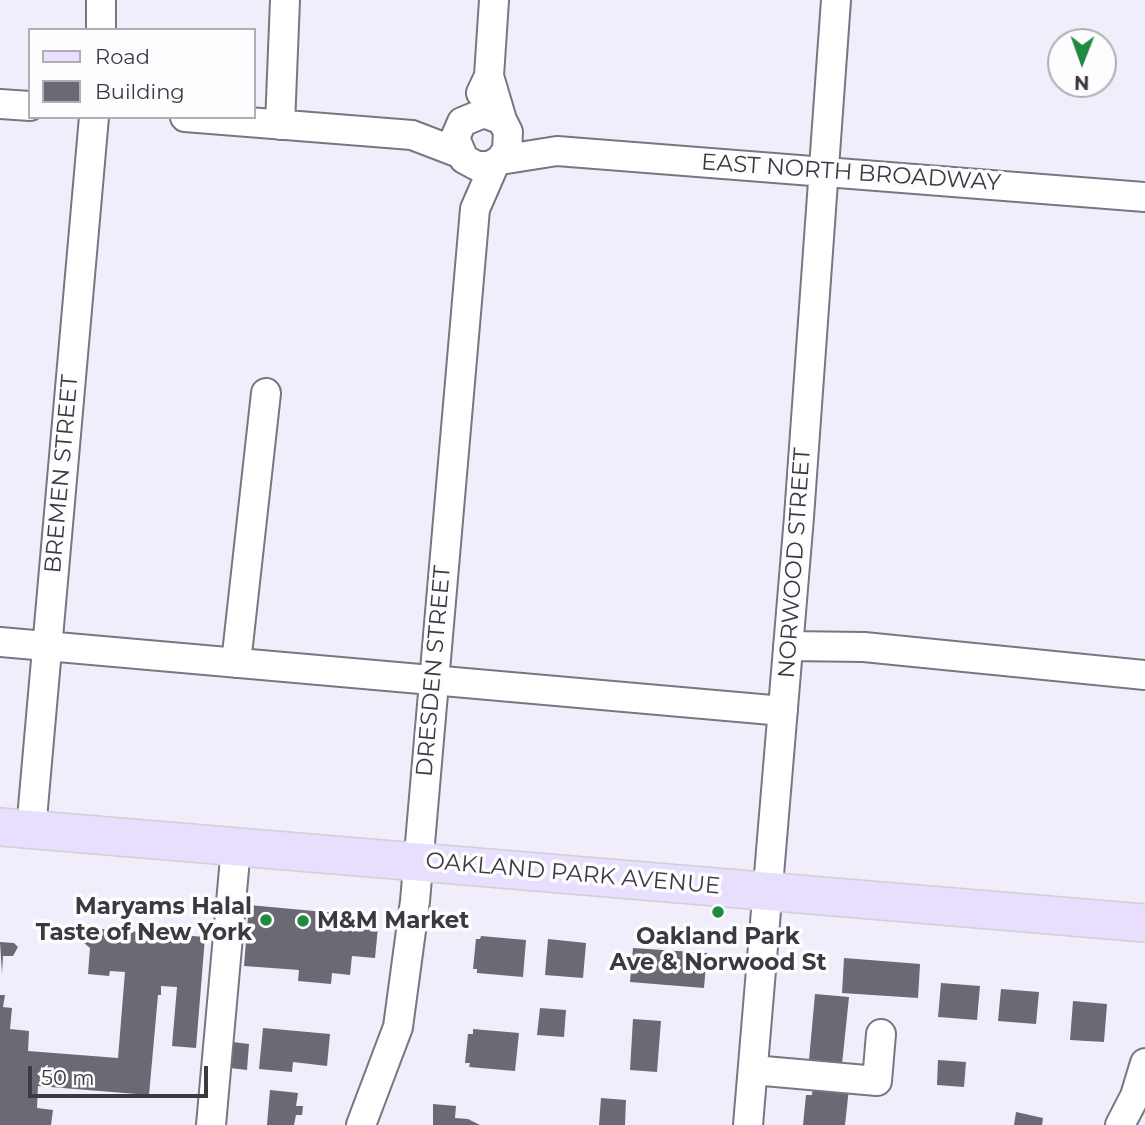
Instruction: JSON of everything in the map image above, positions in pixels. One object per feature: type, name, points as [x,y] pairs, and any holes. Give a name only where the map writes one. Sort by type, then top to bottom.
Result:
[{"type":"main road","name":"OAKLAND PARK AVENUE","points":[[16,829],[1145,923]]},
{"type":"street","points":[[101,0],[101,28]]},
{"type":"street","points":[[280,125],[285,0]]},
{"type":"street","points":[[461,156],[456,132],[470,116],[489,76],[495,0]]},
{"type":"street","name":"NORWOOD STREET","points":[[748,1125],[769,891],[836,0]]},
{"type":"street","points":[[209,119],[412,135],[461,156],[477,166],[498,162],[508,150],[505,126],[489,76]]},
{"type":"street","points":[[0,104],[28,106]]},
{"type":"street","points":[[412,135],[470,116],[490,114],[505,126]]},
{"type":"street","name":"BREMEN STREET","points":[[16,829],[46,646],[94,119]]},
{"type":"street","name":"EAST NORTH BROADWAY","points":[[505,126],[557,151]]},
{"type":"street","name":"EAST NORTH BROADWAY","points":[[498,162],[557,151],[1145,197]]},
{"type":"street","name":"DRESDEN STREET","points":[[361,1125],[398,1027],[418,861],[475,209],[461,156]]},
{"type":"street","name":"DRESDEN STREET","points":[[475,209],[498,162]]},
{"type":"street","points":[[236,663],[266,393]]},
{"type":"street","points":[[0,642],[783,711]]},
{"type":"street","points":[[788,646],[864,647],[1145,675]]},
{"type":"street","points":[[211,1125],[236,846]]},
{"type":"street","points":[[753,1070],[877,1081],[881,1034]]},
{"type":"street","points":[[1120,1125],[1140,1098],[1145,1063]]},
{"type":"building","points":[[249,905],[379,917],[375,958],[352,956],[350,975],[332,973],[331,984],[298,981],[299,970],[244,966]]},
{"type":"building","points":[[102,929],[205,937],[196,1048],[172,1046],[177,987],[161,986],[149,1095],[38,1086],[37,1108],[53,1110],[51,1125],[0,1125],[0,995],[5,995],[3,1007],[12,1008],[10,1029],[29,1031],[28,1051],[118,1058],[125,972],[110,971],[109,976],[88,974],[90,948],[84,943],[85,935],[89,931],[102,932]]},
{"type":"building","points":[[481,936],[526,940],[523,977],[477,973],[477,969],[473,969],[476,939]]},
{"type":"building","points":[[548,939],[586,943],[583,978],[545,975]]},
{"type":"building","points":[[0,942],[14,943],[18,947],[13,956],[3,956],[2,974]]},
{"type":"building","points":[[633,948],[707,953],[704,988],[630,982]]},
{"type":"building","points":[[844,958],[920,964],[918,998],[842,993]]},
{"type":"building","points":[[941,983],[980,986],[977,1020],[938,1017]]},
{"type":"building","points":[[1001,989],[1039,992],[1036,1024],[998,1021]]},
{"type":"building","points":[[815,994],[849,997],[841,1074],[808,1071]]},
{"type":"building","points":[[1073,1001],[1107,1004],[1104,1042],[1070,1040]]},
{"type":"building","points":[[540,1008],[566,1010],[564,1037],[537,1035]]},
{"type":"building","points":[[633,1019],[661,1021],[657,1072],[630,1070]]},
{"type":"building","points":[[263,1028],[330,1034],[327,1066],[293,1062],[292,1072],[259,1069]]},
{"type":"building","points":[[473,1029],[519,1033],[515,1071],[469,1067],[470,1063],[465,1063],[468,1034],[473,1034]]},
{"type":"building","points":[[224,1041],[249,1044],[247,1070],[222,1067]]},
{"type":"building","points":[[938,1060],[966,1062],[964,1087],[937,1085]]},
{"type":"building","points":[[813,1084],[849,1088],[845,1125],[803,1125],[806,1095],[812,1095]]},
{"type":"building","points":[[270,1090],[298,1093],[296,1106],[303,1106],[302,1115],[296,1115],[294,1125],[267,1125]]},
{"type":"building","points":[[601,1098],[626,1100],[625,1125],[599,1125]]},
{"type":"building","points":[[433,1104],[456,1106],[455,1118],[468,1119],[480,1125],[433,1125]]},
{"type":"building","points":[[1016,1112],[1043,1118],[1042,1125],[1014,1125]]},
{"type":"place","name":"Oakland Park Ave & Norwood St","points":[[718,912]]},
{"type":"place","name":"Maryams Halal Taste of New York","points":[[266,920]]},
{"type":"place","name":"M&M Market","points":[[303,921]]}]
